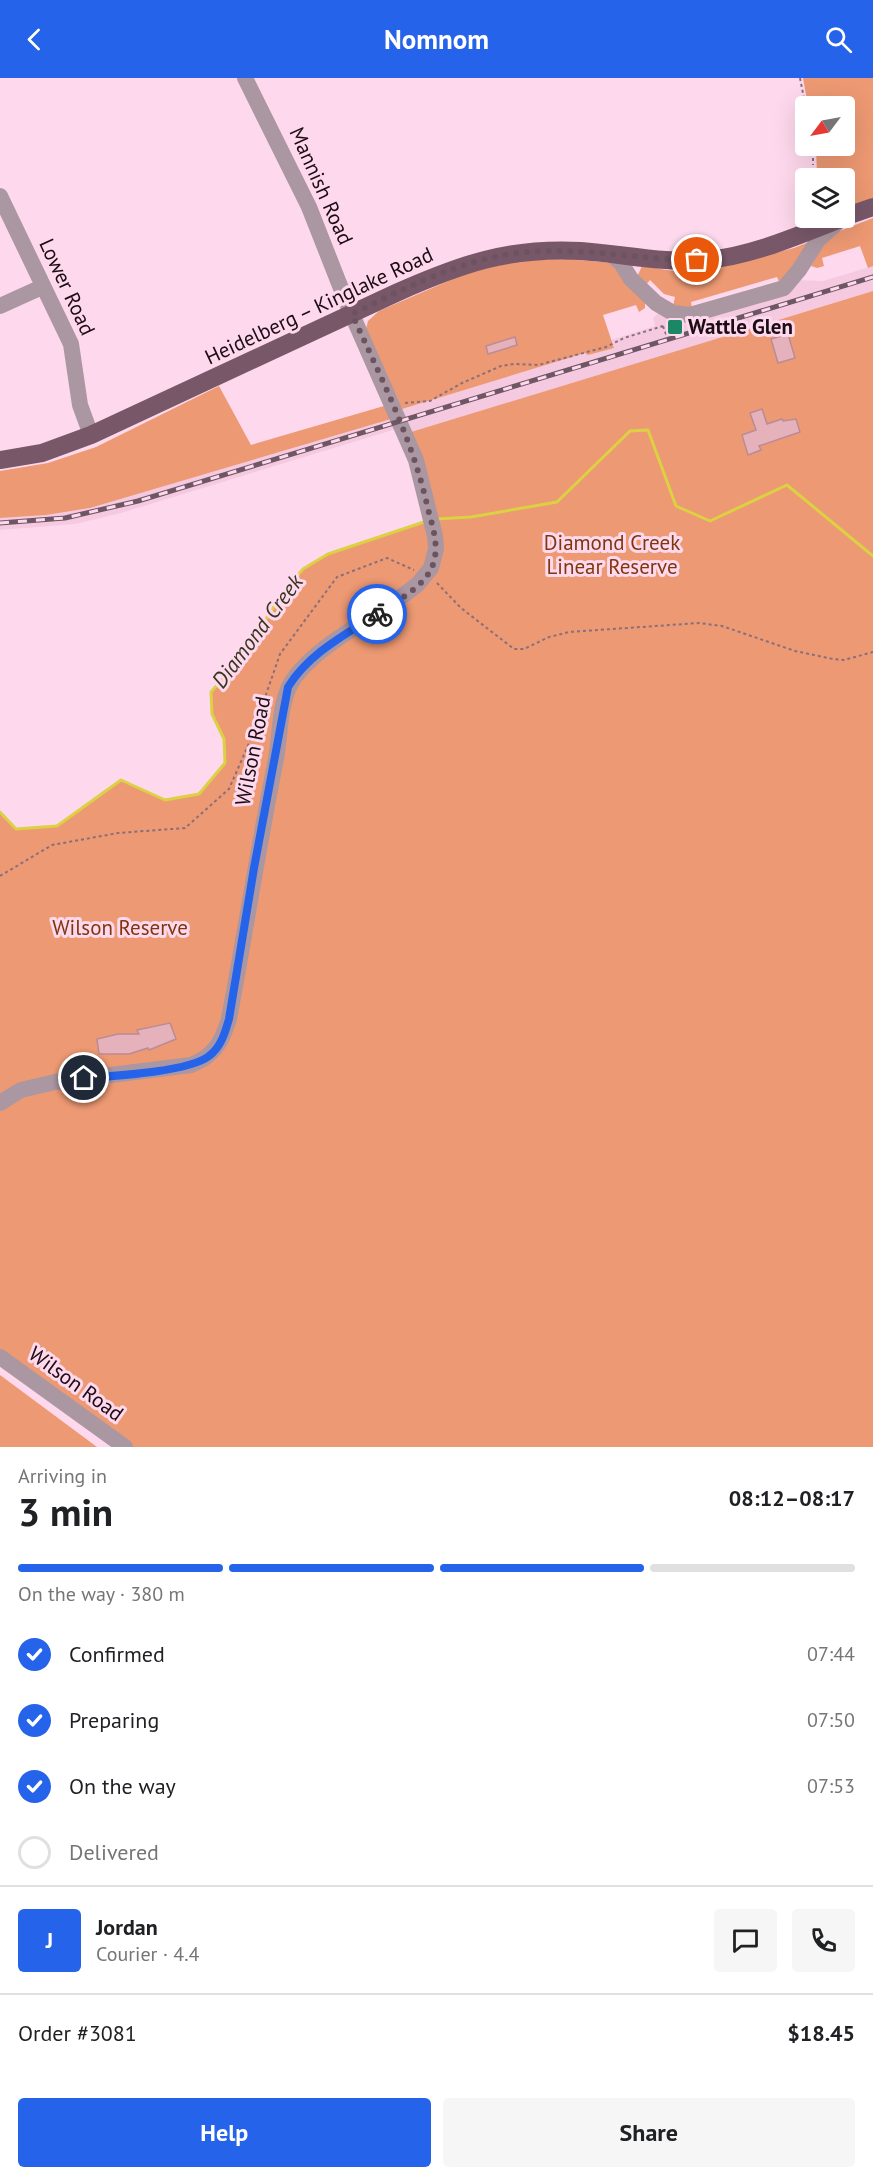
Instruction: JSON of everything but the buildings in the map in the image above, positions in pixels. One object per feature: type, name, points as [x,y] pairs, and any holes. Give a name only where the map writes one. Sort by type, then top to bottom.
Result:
[{"type":"main road","name":"Heidelberg – Kinglake Road","points":[[855,213],[873,207]]},
{"type":"main road","name":"Heidelberg – Kinglake Road","points":[[0,460],[42,453],[91,435],[444,272],[490,257],[542,251],[697,260],[721,258],[776,244],[801,228]]},
{"type":"street","name":"Mannish Road","points":[[245,78],[309,207],[352,314]]},
{"type":"street","name":"Lower Road","points":[[0,196],[71,345],[80,405],[91,435]]},
{"type":"street","points":[[611,254],[621,263],[629,277],[638,286],[666,309],[684,316],[705,312],[784,288],[820,237],[831,228]]},
{"type":"street","points":[[638,286],[633,276],[640,257]]},
{"type":"street","points":[[0,306],[42,287]]},
{"type":"street","points":[[352,314],[413,451],[424,488],[435,536],[435,555],[427,576]]},
{"type":"street","name":"Wilson Road","points":[[0,1102],[21,1090],[55,1082],[191,1065],[210,1056],[217,1049],[229,1019],[254,868],[288,687],[317,654],[406,594],[427,576]]},
{"type":"street","name":"Wilson Road","points":[[0,1357],[125,1447]]},
{"type":"path","points":[[800,78],[803,96]]},
{"type":"path","points":[[394,408],[405,403],[430,401],[462,383],[508,364],[538,365],[606,347],[624,338],[663,326]]},
{"type":"path","points":[[0,876],[52,845],[118,833],[185,828],[229,789],[250,741],[280,654],[337,577],[387,558],[427,576],[461,608],[514,649],[524,650],[549,637],[569,632],[699,623],[722,626],[795,651],[833,659],[844,660],[873,652]]},
{"type":"shaded area","points":[[873,266],[873,291],[411,432],[402,409],[585,353],[614,347],[611,340],[655,326],[653,318],[658,313],[670,318],[798,280],[823,281]]},
{"type":"shaded area","points":[[391,419],[396,429],[121,513],[75,524],[0,530],[0,518],[46,515],[90,508]]},
{"type":"green space","points":[[803,78],[873,78],[873,198],[855,204],[855,168],[817,168],[816,156],[855,156],[855,96],[806,96]]},
{"type":"green space","points":[[873,218],[873,266],[868,268],[860,246],[822,258],[824,266],[817,268],[811,266],[827,236],[847,228],[855,228],[855,225]]},
{"type":"green space","points":[[814,240],[780,284],[777,277],[691,302],[692,309],[673,306],[675,297],[664,294],[650,280],[645,286],[637,277],[642,266],[686,273],[707,273]]},
{"type":"green space","points":[[568,259],[613,263],[645,301],[645,308],[639,312],[636,305],[603,315],[614,348],[588,355],[585,353],[402,409],[366,329],[368,321],[379,311],[469,272],[523,260]]},
{"type":"green space","points":[[873,291],[873,1447],[133,1447],[0,1350],[0,1108],[24,1094],[46,1087],[126,1079],[191,1069],[213,1059],[223,1047],[233,1018],[261,851],[283,749],[289,697],[297,677],[292,673],[281,695],[271,765],[224,1023],[214,1044],[200,1057],[175,1064],[56,1076],[18,1087],[0,1096],[0,812],[16,829],[57,826],[121,780],[165,800],[200,794],[225,763],[224,739],[212,714],[211,692],[240,659],[284,591],[303,569],[328,554],[428,521],[431,536],[429,558],[419,579],[313,652],[318,656],[374,623],[410,597],[436,570],[441,557],[441,544],[429,498],[425,466],[411,432]]},
{"type":"green space","points":[[219,386],[251,445],[384,406],[391,419],[90,508],[46,515],[0,518],[0,471],[48,463],[96,447]]},
{"type":"green space","points":[[0,1375],[97,1447],[0,1447]]},
{"type":"waterway","name":"Diamond Creek","points":[[436,519],[471,517],[557,502],[630,431],[648,430],[676,506],[710,521],[787,485],[873,556]]},
{"type":"waterway","name":"Diamond Creek","points":[[0,812],[16,829],[57,826],[121,780],[165,800],[199,794],[225,763],[224,739],[212,714],[211,692],[240,659],[284,591],[303,569],[328,554],[424,522]]},
{"type":"railway","points":[[0,523],[65,518],[138,501],[873,277]]},
{"type":"way so far","points":[[377,614],[427,576],[434,560],[435,536],[413,451],[352,314],[444,272],[499,255],[581,251],[664,260],[697,260]]},
{"type":"place","name":"Wattle Glen","points":[[675,327]]},
{"type":"route","points":[[84,1078],[191,1065],[210,1056],[217,1049],[229,1019],[254,868],[288,687],[317,654],[377,614]]},
{"type":"park label","name":"Diamond Creek Linear Reserve","points":[[612,555]]},
{"type":"park label","name":"Wilson Reserve","points":[[120,928]]}]
